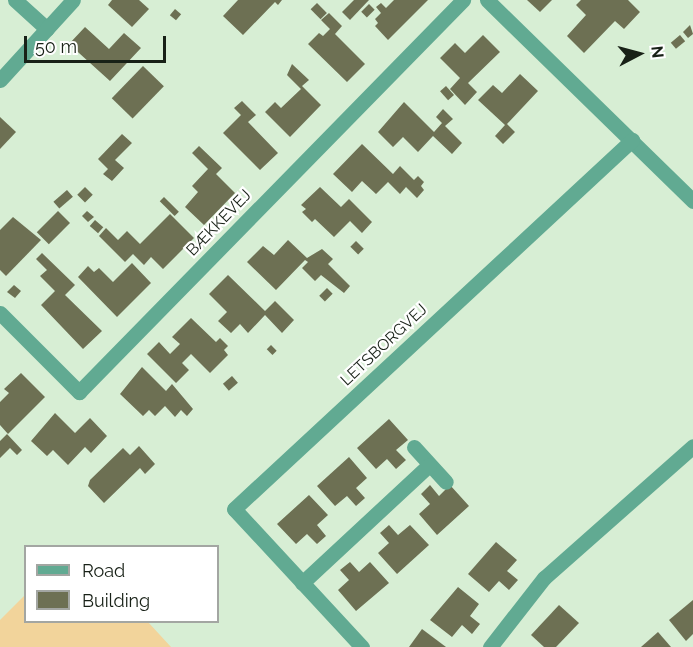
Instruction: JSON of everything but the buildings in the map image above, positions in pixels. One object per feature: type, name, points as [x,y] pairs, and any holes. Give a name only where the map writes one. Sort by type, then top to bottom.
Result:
[{"type":"street","points":[[15,0],[46,29]]},
{"type":"street","points":[[0,80],[73,0]]},
{"type":"street","name":"BÆKKEVEJ","points":[[0,313],[79,392],[463,0]]},
{"type":"street","points":[[487,0],[693,201]]},
{"type":"street","name":"LETSBORGVEJ","points":[[362,647],[234,509],[632,140]]},
{"type":"street","points":[[490,647],[544,578],[693,446]]},
{"type":"street","points":[[414,447],[446,482]]},
{"type":"street","points":[[303,583],[429,465]]},
{"type":"shaded area","points":[[24,596],[24,623],[149,623],[171,647],[0,647],[0,620]]}]
